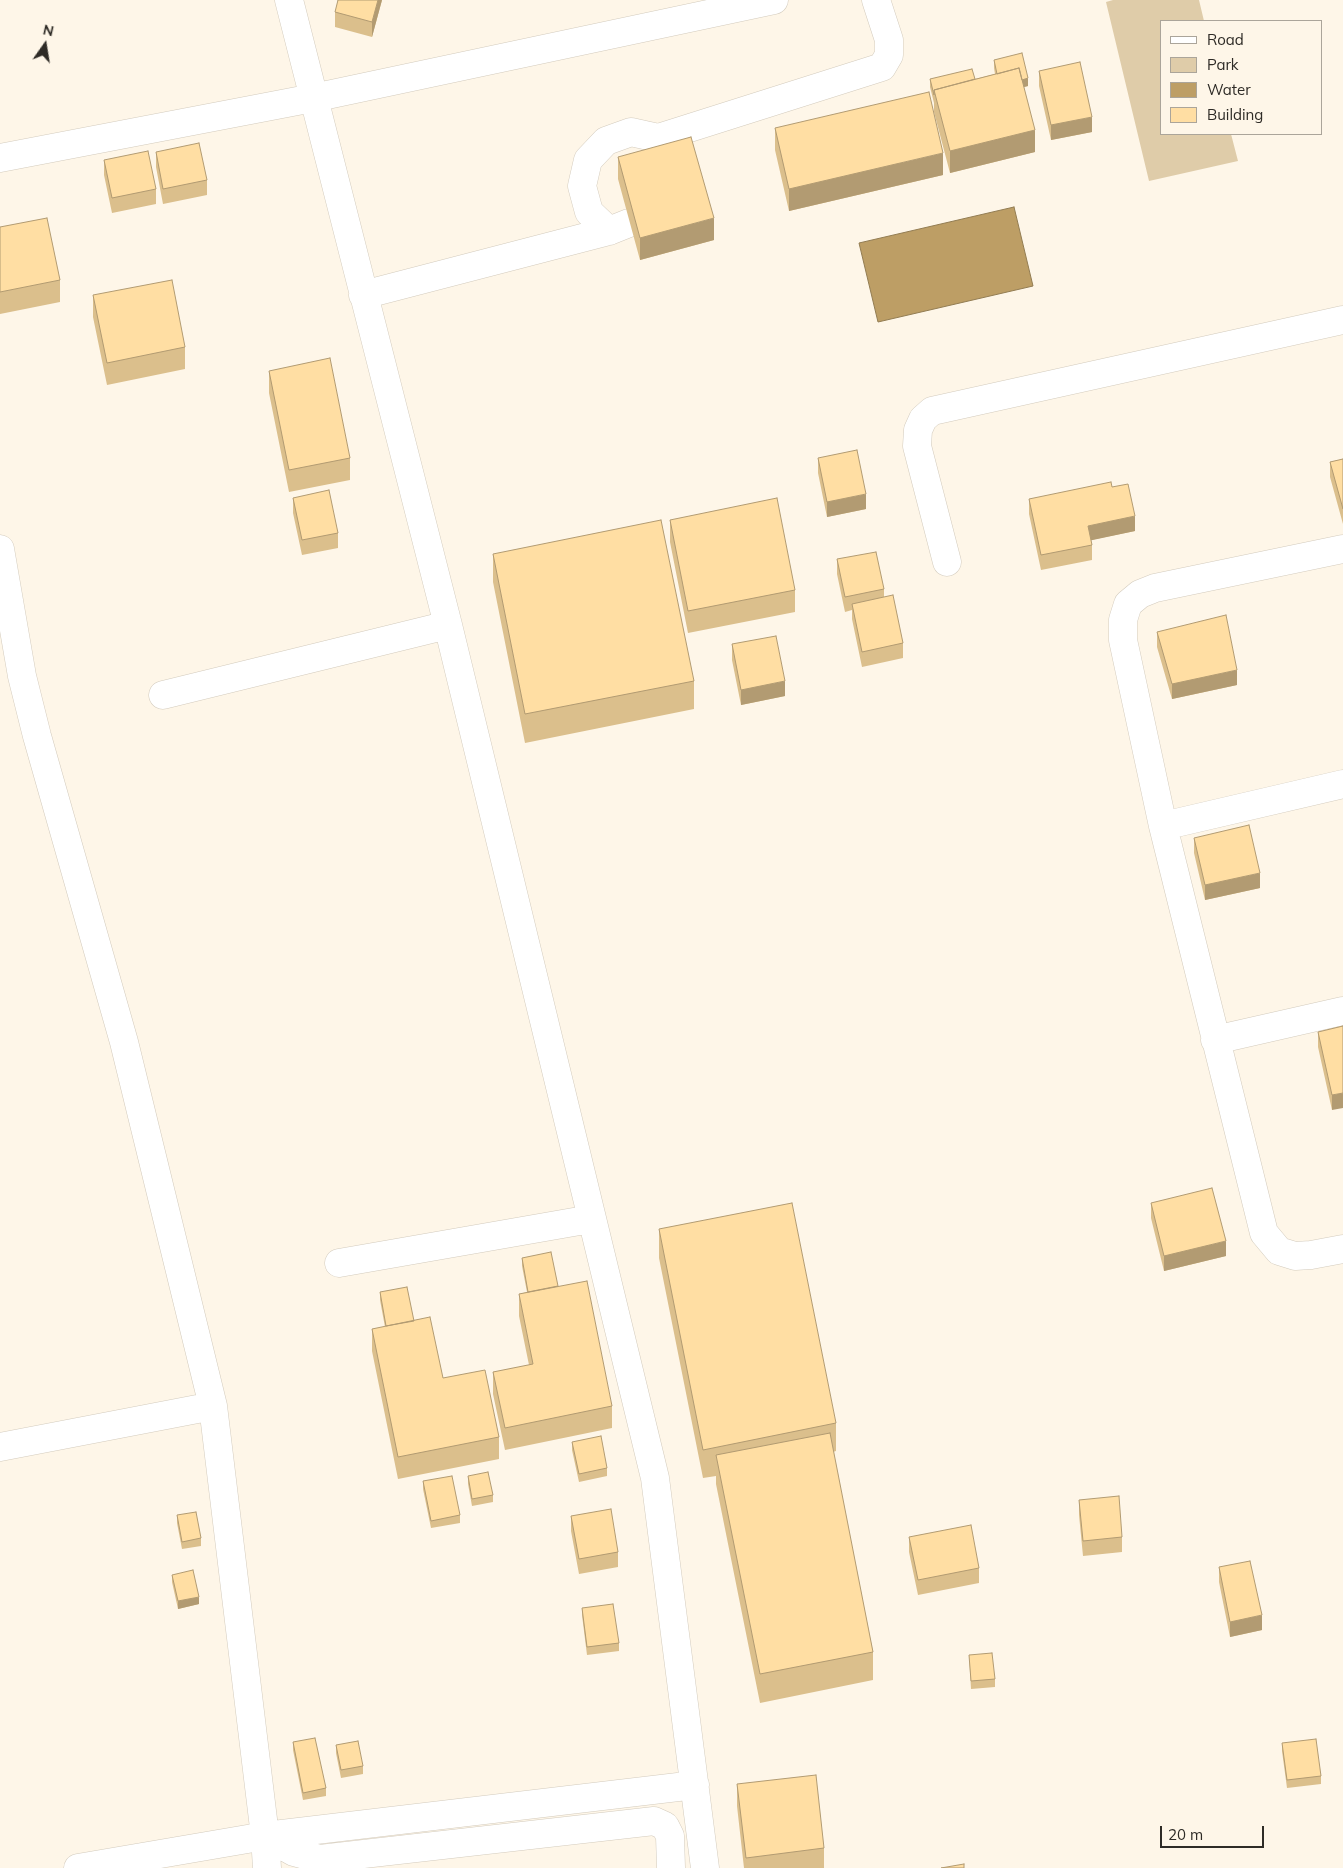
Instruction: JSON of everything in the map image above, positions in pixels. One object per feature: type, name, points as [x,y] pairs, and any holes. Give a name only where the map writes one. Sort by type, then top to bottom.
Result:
[{"type":"street","points":[[289,0],[448,625],[655,1478],[705,1868]]},
{"type":"street","points":[[0,158],[313,98],[774,0]]},
{"type":"street","points":[[363,295],[619,227],[589,212],[582,186],[588,160],[606,141],[631,132],[658,138],[882,67],[888,55],[889,40],[876,0]]},
{"type":"street","points":[[658,138],[660,167]]},
{"type":"street","points":[[947,562],[917,446],[918,430],[923,419],[932,411],[1343,320]]},
{"type":"street","points":[[0,549],[22,676],[37,736],[124,1042],[214,1406],[265,1836],[267,1868]]},
{"type":"street","points":[[1343,549],[1155,588],[1140,594],[1128,604],[1124,620],[1123,640],[1164,826],[1264,1233],[1279,1252],[1294,1256],[1343,1249]]},
{"type":"street","points":[[163,695],[448,625]]},
{"type":"street","points":[[1164,826],[1343,784]]},
{"type":"street","points":[[1216,1040],[1343,1011]]},
{"type":"street","points":[[339,1263],[591,1219]]},
{"type":"street","points":[[0,1447],[214,1406]]},
{"type":"street","points":[[78,1868],[265,1836],[695,1785]]},
{"type":"street","points":[[265,1836],[294,1852],[320,1859],[654,1821],[665,1826],[670,1836],[671,1868]]},
{"type":"green space","points":[[1113,0],[1199,0],[1204,20],[1160,20],[1160,135],[1231,135],[1238,161],[1149,181],[1106,2]]},
{"type":"water","points":[[1014,207],[1033,286],[878,322],[859,243]]},
{"type":"building","points":[[338,0],[378,0],[372,22],[335,12]]},
{"type":"building","points":[[1022,53],[1028,78],[1022,80],[1019,68],[997,74],[994,60]]},
{"type":"building","points":[[1080,62],[1092,117],[1051,125],[1039,71]]},
{"type":"building","points":[[1019,68],[1035,130],[950,151],[934,90]]},
{"type":"building","points":[[972,69],[975,79],[934,90],[934,95],[930,79]]},
{"type":"building","points":[[929,92],[943,153],[789,189],[775,128]]},
{"type":"building","points":[[691,137],[714,218],[640,238],[618,157]]},
{"type":"building","points":[[199,143],[207,180],[163,189],[156,152]]},
{"type":"building","points":[[148,151],[156,189],[112,198],[104,160]]},
{"type":"building","points":[[47,218],[60,280],[0,292],[0,227]]},
{"type":"building","points":[[172,280],[185,347],[107,363],[93,295]]},
{"type":"building","points":[[330,358],[350,458],[289,470],[269,371]]},
{"type":"building","points":[[857,450],[866,494],[827,502],[818,458]]},
{"type":"building","points":[[1343,459],[1343,509],[1330,462]]},
{"type":"building","points":[[1111,482],[1112,487],[1128,484],[1135,516],[1088,526],[1092,545],[1041,555],[1029,499]]},
{"type":"building","points":[[329,490],[338,533],[302,540],[293,498]]},
{"type":"building","points":[[777,498],[795,590],[688,611],[670,520]]},
{"type":"building","points":[[661,520],[694,681],[525,714],[493,554]]},
{"type":"building","points":[[876,552],[884,589],[845,597],[837,559]]},
{"type":"building","points":[[893,595],[903,643],[862,652],[852,604]]},
{"type":"building","points":[[1226,615],[1237,670],[1172,684],[1157,632]]},
{"type":"building","points":[[776,636],[785,681],[741,690],[732,644]]},
{"type":"building","points":[[1249,825],[1260,873],[1205,885],[1194,838]]},
{"type":"building","points":[[1343,1026],[1343,1093],[1332,1095],[1318,1032]]},
{"type":"building","points":[[1212,1188],[1226,1241],[1164,1256],[1151,1203]]},
{"type":"building","points":[[792,1203],[836,1423],[703,1450],[659,1229]]},
{"type":"building","points":[[551,1252],[558,1286],[528,1292],[522,1258]]},
{"type":"building","points":[[587,1281],[612,1406],[505,1428],[493,1372],[533,1364],[519,1294]]},
{"type":"building","points":[[407,1287],[414,1321],[386,1326],[380,1292]]},
{"type":"building","points":[[430,1317],[443,1378],[485,1370],[499,1437],[398,1457],[372,1329]]},
{"type":"building","points":[[830,1433],[873,1652],[760,1674],[716,1455]]},
{"type":"building","points":[[601,1436],[607,1468],[579,1474],[572,1442]]},
{"type":"building","points":[[488,1472],[493,1495],[472,1499],[468,1476]]},
{"type":"building","points":[[452,1476],[460,1515],[431,1521],[423,1481]]},
{"type":"building","points":[[1119,1496],[1122,1537],[1083,1541],[1079,1500]]},
{"type":"building","points":[[611,1509],[618,1552],[579,1559],[571,1516]]},
{"type":"building","points":[[196,1512],[201,1538],[182,1542],[177,1515]]},
{"type":"building","points":[[971,1525],[979,1568],[918,1580],[909,1537]]},
{"type":"building","points":[[1250,1561],[1262,1615],[1230,1622],[1219,1567]]},
{"type":"building","points":[[193,1570],[199,1597],[178,1601],[172,1575]]},
{"type":"building","points":[[613,1604],[619,1643],[587,1647],[582,1608]]},
{"type":"building","points":[[992,1653],[995,1679],[971,1681],[969,1655]]},
{"type":"building","points":[[315,1738],[326,1788],[303,1793],[293,1742]]},
{"type":"building","points":[[1316,1739],[1321,1776],[1287,1780],[1282,1743]]},
{"type":"building","points":[[358,1741],[363,1766],[341,1770],[336,1745]]},
{"type":"building","points":[[816,1775],[824,1848],[746,1858],[737,1784]]},
{"type":"building","points":[[964,1864],[964,1868],[941,1868]]}]
